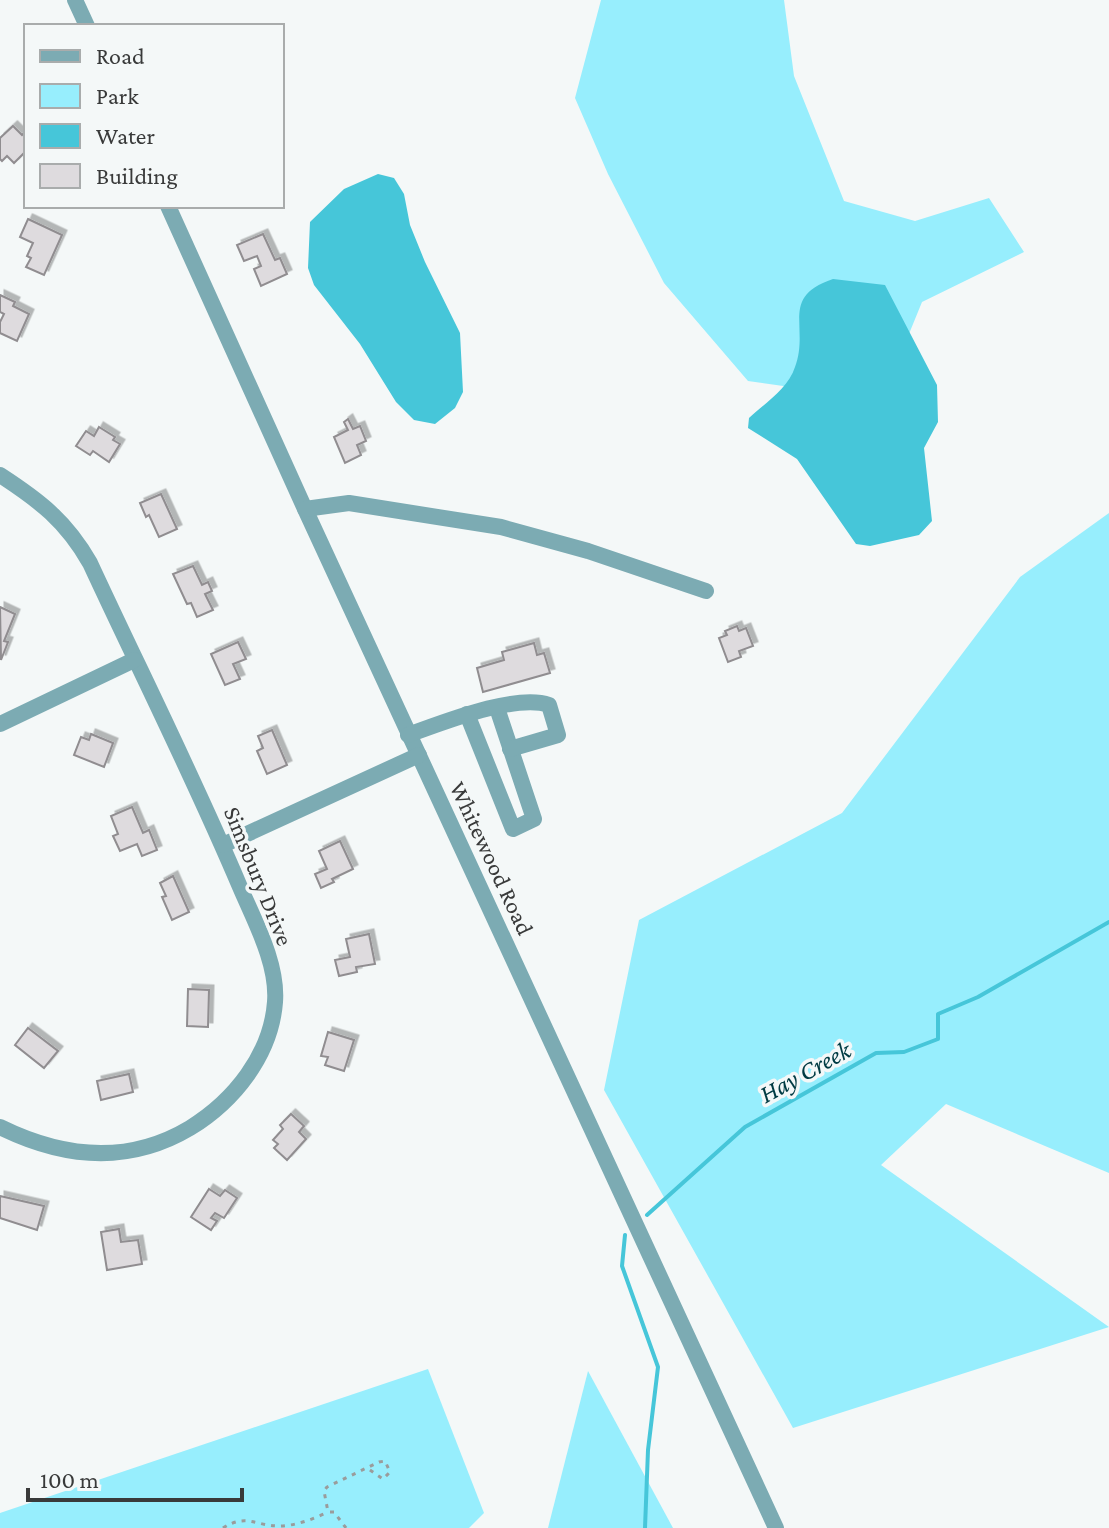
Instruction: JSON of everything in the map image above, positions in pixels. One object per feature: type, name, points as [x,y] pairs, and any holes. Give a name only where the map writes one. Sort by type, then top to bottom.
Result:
[{"type":"street","points":[[75,0],[86,24]]},
{"type":"street","name":"Whitewood Road","points":[[169,208],[408,735],[776,1528]]},
{"type":"street","name":"Simsbury Drive","points":[[0,475],[55,514],[75,538],[223,845],[261,936],[276,999],[262,1053],[243,1081],[222,1104],[165,1142],[130,1151],[97,1153],[57,1149],[26,1140],[0,1127]]},
{"type":"street","points":[[305,509],[349,503],[501,527],[588,551],[706,591]]},
{"type":"street","points":[[0,724],[134,660]]},
{"type":"street","points":[[408,735],[467,714],[535,700],[549,705],[558,735],[510,749]]},
{"type":"street","points":[[467,714],[513,829],[534,819],[497,708]]},
{"type":"street","points":[[223,845],[419,755]]},
{"type":"path","points":[[328,1512],[324,1497],[327,1487],[367,1468],[385,1461],[390,1472],[383,1479],[367,1468]]},
{"type":"path","points":[[223,1528],[230,1523],[250,1519],[279,1526],[328,1512],[334,1512],[346,1528]]},
{"type":"green space","points":[[601,0],[784,0],[794,76],[844,201],[915,221],[989,198],[1024,252],[922,302],[882,400],[748,381],[664,283],[608,174],[575,98]]},
{"type":"green space","points":[[1109,513],[1109,1173],[946,1104],[881,1165],[1109,1327],[793,1428],[604,1090],[639,920],[842,813],[1020,577]]},
{"type":"green space","points":[[428,1369],[484,1513],[469,1528],[0,1528],[0,1513]]},
{"type":"green space","points":[[588,1371],[673,1528],[548,1528]]},
{"type":"water","points":[[378,174],[394,178],[404,194],[410,225],[460,333],[463,392],[455,408],[435,424],[414,420],[396,402],[360,344],[314,285],[308,268],[310,222],[344,189]]},
{"type":"water","points":[[833,279],[885,285],[937,385],[938,422],[924,448],[932,521],[919,535],[870,546],[856,544],[797,459],[748,428],[749,418],[782,389],[792,375],[799,352],[799,315],[806,295],[816,286]]},
{"type":"building","points":[[13,126],[22,135],[24,133],[24,153],[14,163],[7,156],[2,161],[0,159],[0,138]]},
{"type":"building","points":[[28,219],[62,235],[44,275],[26,267],[33,243],[20,237]]},
{"type":"building","points":[[263,234],[275,260],[280,258],[287,274],[261,286],[254,269],[261,266],[257,256],[244,261],[237,245]]},
{"type":"building","points":[[0,295],[29,314],[17,341],[0,333],[4,314],[0,312]]},
{"type":"building","points":[[348,419],[353,429],[360,426],[366,441],[357,445],[361,455],[345,463],[334,437],[348,430],[344,422]]},
{"type":"building","points":[[99,427],[120,444],[109,462],[93,451],[90,455],[76,446],[86,431],[94,436]]},
{"type":"building","points":[[161,494],[177,529],[159,537],[140,503]]},
{"type":"building","points":[[193,566],[202,585],[208,582],[212,591],[205,594],[213,610],[197,617],[173,574]]},
{"type":"building","points":[[0,607],[15,614],[4,641],[8,642],[1,660]]},
{"type":"building","points":[[737,626],[739,631],[746,628],[753,646],[739,651],[741,657],[728,662],[719,638],[727,635],[725,631]]},
{"type":"building","points":[[238,642],[246,659],[233,664],[240,679],[225,685],[211,654]]},
{"type":"building","points":[[534,643],[537,655],[544,653],[550,673],[483,692],[477,668],[504,660],[502,652]]},
{"type":"building","points":[[272,730],[287,765],[267,774],[257,751],[263,748],[258,736]]},
{"type":"building","points":[[91,734],[113,743],[104,767],[74,755],[81,737],[89,740]]},
{"type":"building","points":[[132,807],[143,833],[149,830],[157,850],[142,856],[137,844],[120,851],[113,836],[118,834],[111,816]]},
{"type":"building","points":[[340,841],[353,869],[321,888],[315,874],[327,869],[319,851]]},
{"type":"building","points":[[173,876],[189,912],[172,920],[162,897],[166,896],[160,883]]},
{"type":"building","points":[[369,934],[375,964],[356,967],[357,972],[339,976],[335,960],[350,957],[346,939]]},
{"type":"building","points":[[188,989],[209,990],[208,1027],[187,1026]]},
{"type":"building","points":[[28,1028],[58,1051],[44,1068],[15,1045]]},
{"type":"building","points":[[328,1032],[354,1040],[344,1071],[325,1065],[328,1057],[321,1056]]},
{"type":"building","points":[[129,1074],[133,1092],[101,1100],[97,1081]]},
{"type":"building","points":[[291,1114],[304,1126],[299,1132],[306,1139],[287,1160],[274,1148],[278,1144],[273,1140],[283,1129],[280,1125]]},
{"type":"building","points":[[209,1189],[220,1196],[225,1190],[237,1198],[224,1218],[215,1213],[211,1218],[217,1221],[211,1230],[191,1217]]},
{"type":"building","points":[[0,1196],[44,1206],[37,1230],[0,1218]]},
{"type":"building","points":[[119,1229],[121,1242],[138,1240],[142,1264],[107,1270],[101,1232]]},
{"type":"waterway","name":"Hay Creek","points":[[647,1215],[745,1127],[876,1053],[904,1052],[938,1039],[938,1014],[978,997],[1109,922]]},
{"type":"waterway","name":"Hay Creek","points":[[625,1235],[622,1266],[658,1367],[648,1450],[645,1528]]}]
